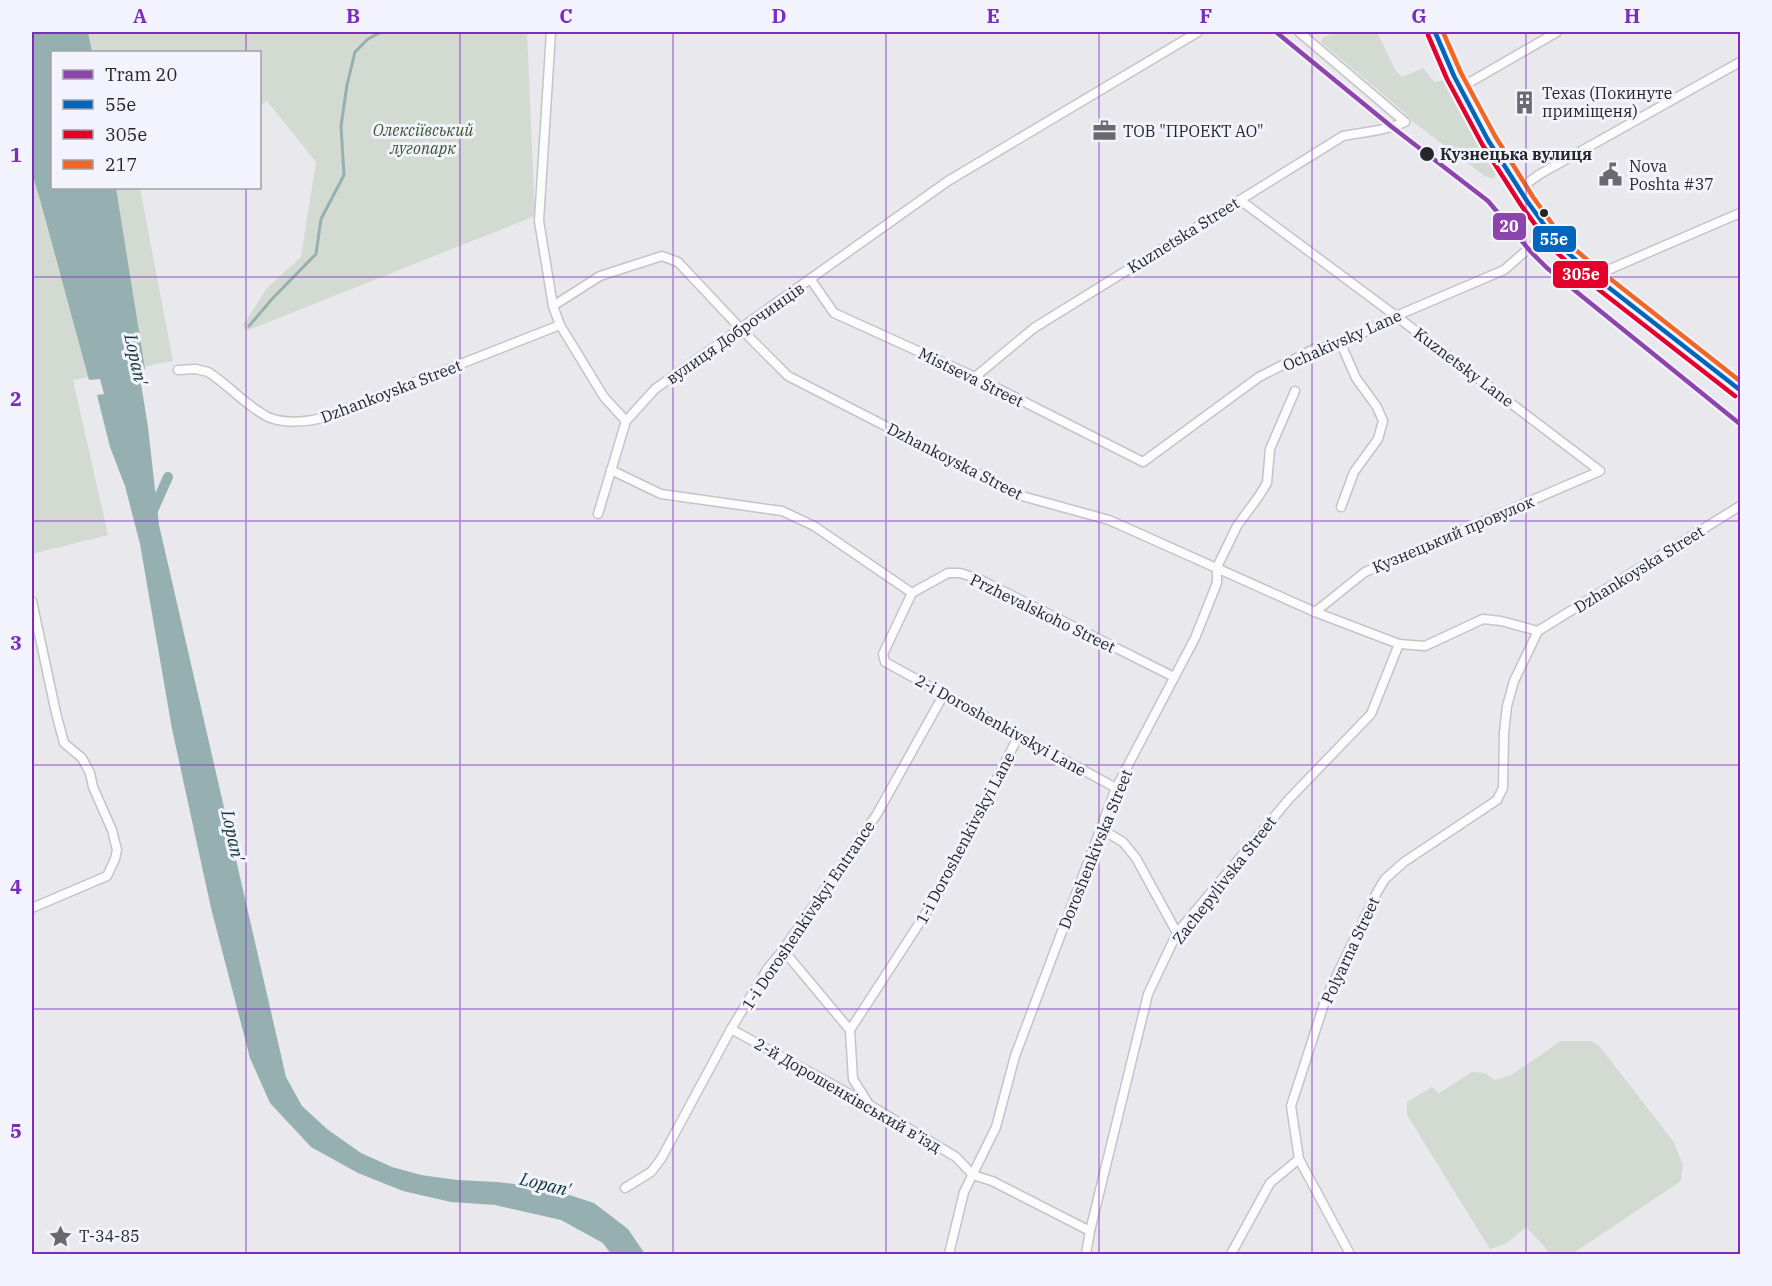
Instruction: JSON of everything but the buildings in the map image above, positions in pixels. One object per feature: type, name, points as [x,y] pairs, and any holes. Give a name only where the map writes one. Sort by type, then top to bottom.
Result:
[{"type":"main road","points":[[1435,32],[1460,88],[1488,138],[1519,189],[1553,237],[1594,276],[1740,390]]},
{"type":"street","points":[[551,32],[539,221],[553,306],[560,325],[604,397],[626,421],[598,514]]},
{"type":"street","name":"вулиця Доброчинців","points":[[626,421],[655,389],[948,181],[1198,32]]},
{"type":"street","name":"Kuznetska Street","points":[[975,377],[1034,328],[1343,136],[1384,130],[1405,122],[1299,32]]},
{"type":"street","points":[[1460,88],[1557,32]]},
{"type":"street","points":[[1519,189],[1540,174],[1740,62]]},
{"type":"street","name":"Kuznetsky Lane","points":[[1240,200],[1600,471],[1365,572],[1315,612]]},
{"type":"street","points":[[1594,276],[1740,213]]},
{"type":"street","name":"Ochakivsky Lane","points":[[1143,462],[1259,377],[1314,349],[1341,344],[1396,316],[1504,270],[1527,249],[1553,237]]},
{"type":"street","name":"Dzhankoyska Street","points":[[553,306],[600,276],[662,256],[678,262],[788,376],[1022,496],[1109,520],[1315,612],[1399,644],[1425,646],[1483,619],[1500,621],[1538,632],[1740,506]]},
{"type":"street","name":"Mistseva Street","points":[[811,280],[834,313],[975,377],[1143,462]]},
{"type":"street","name":"Dzhankoyska Street","points":[[178,370],[196,369],[208,372],[269,417],[298,422],[323,418],[560,325]]},
{"type":"street","points":[[1341,344],[1356,378],[1377,407],[1383,421],[1378,439],[1354,472],[1341,507]]},
{"type":"street","name":"Doroshenkivska Street","points":[[949,1254],[964,1192],[996,1127],[1015,1056],[1116,788],[1195,639],[1217,583],[1217,567],[1237,526],[1267,483],[1270,449],[1295,392]]},
{"type":"street","points":[[611,470],[661,494],[782,511],[814,526],[912,593]]},
{"type":"street","name":"Przhevalskoho Street","points":[[912,593],[948,573],[960,573],[979,579],[1174,676]]},
{"type":"street","name":"2-i Doroshenkivskyi Lane","points":[[912,593],[883,654],[885,662],[1116,788]]},
{"type":"street","points":[[32,601],[64,743],[82,758],[90,773],[93,787],[112,830],[117,850],[108,876],[32,908]]},
{"type":"street","name":"Polyarna Street","points":[[1350,1254],[1299,1159],[1291,1106],[1326,998],[1377,891],[1385,879],[1404,862],[1497,800],[1503,789],[1504,724],[1507,706],[1514,681],[1538,632]]},
{"type":"street","name":"Zachepylivska Street","points":[[1086,1254],[1089,1231],[1148,994],[1177,933],[1288,799],[1371,714],[1399,644]]},
{"type":"street","name":"1-i Doroshenkivskyi Entrance","points":[[625,1188],[651,1172],[661,1159],[731,1029],[768,968],[783,950],[877,814],[944,694]]},
{"type":"street","name":"1-i Doroshenkivskyi Lane","points":[[850,1030],[937,896],[1019,735]]},
{"type":"street","points":[[1101,829],[1123,842],[1136,858],[1177,933]]},
{"type":"street","points":[[783,950],[850,1030],[853,1079],[868,1104]]},
{"type":"street","name":"2-й Дорошенківський в’їзд","points":[[731,1029],[868,1104],[956,1157],[974,1175],[993,1181],[1089,1231]]},
{"type":"street","points":[[1231,1254],[1270,1183],[1299,1159]]},
{"type":"green space","name":"Олексіївський лугопарк","points":[[32,32],[527,32],[535,216],[246,331],[243,325],[267,288],[301,257],[316,162],[267,101],[261,104],[261,51],[51,51],[51,189],[140,189],[173,361],[73,380],[108,535],[32,554]]},
{"type":"green space","points":[[1337,32],[1377,32],[1395,70],[1402,77],[1423,68],[1434,82],[1446,80],[1497,170],[1494,179],[1485,176],[1412,121],[1321,42],[1322,38]]},
{"type":"green space","points":[[1561,1041],[1591,1041],[1600,1047],[1673,1141],[1683,1165],[1681,1181],[1572,1254],[1549,1254],[1526,1227],[1507,1243],[1490,1249],[1407,1115],[1407,1102],[1432,1087],[1439,1093],[1472,1072],[1485,1073],[1495,1080],[1510,1076]]},
{"type":"water","name":"Lopan'","points":[[32,32],[88,32],[92,51],[51,51],[51,189],[116,189],[145,369],[139,371],[159,525],[286,1077],[302,1106],[327,1129],[361,1153],[392,1167],[421,1175],[457,1180],[548,1188],[594,1203],[628,1229],[645,1254],[611,1254],[603,1243],[561,1220],[495,1205],[451,1202],[403,1191],[358,1173],[311,1147],[270,1103],[250,1058],[211,908],[172,729],[140,544],[125,486],[110,447],[97,395],[104,394],[100,379],[89,380],[32,173]]},
{"type":"waterway","points":[[249,326],[316,254],[321,219],[344,175],[341,126],[355,52],[368,39],[381,32]]},
{"type":"waterway","points":[[151,515],[168,477]]},
{"type":"tram line","name":"20","points":[[1276,32],[1392,127],[1488,201],[1547,268],[1740,424]]},
{"type":"transit line","name":"55е","points":[[1435,32],[1454,76],[1488,140],[1558,244],[1594,276],[1740,390]]},
{"type":"transit line","name":"217","points":[[1443,32],[1461,73],[1495,136],[1533,197],[1563,239],[1740,381]]},
{"type":"transit line","name":"305e","points":[[1428,35],[1447,79],[1482,144],[1552,248],[1589,282],[1735,396]]},
{"type":"place","name":"Texas (Покинуте приміщеня)","points":[[1524,102]]},
{"type":"place","name":"ТОВ \"ПРОЕКТ АО\"","points":[[1105,131]]},
{"type":"place","name":"Кузнецька вулиця","points":[[1427,154]]},
{"type":"place","name":"Nova Poshta #37","points":[[1611,175]]},
{"type":"place","name":"Т-34-85","points":[[61,1236]]}]
